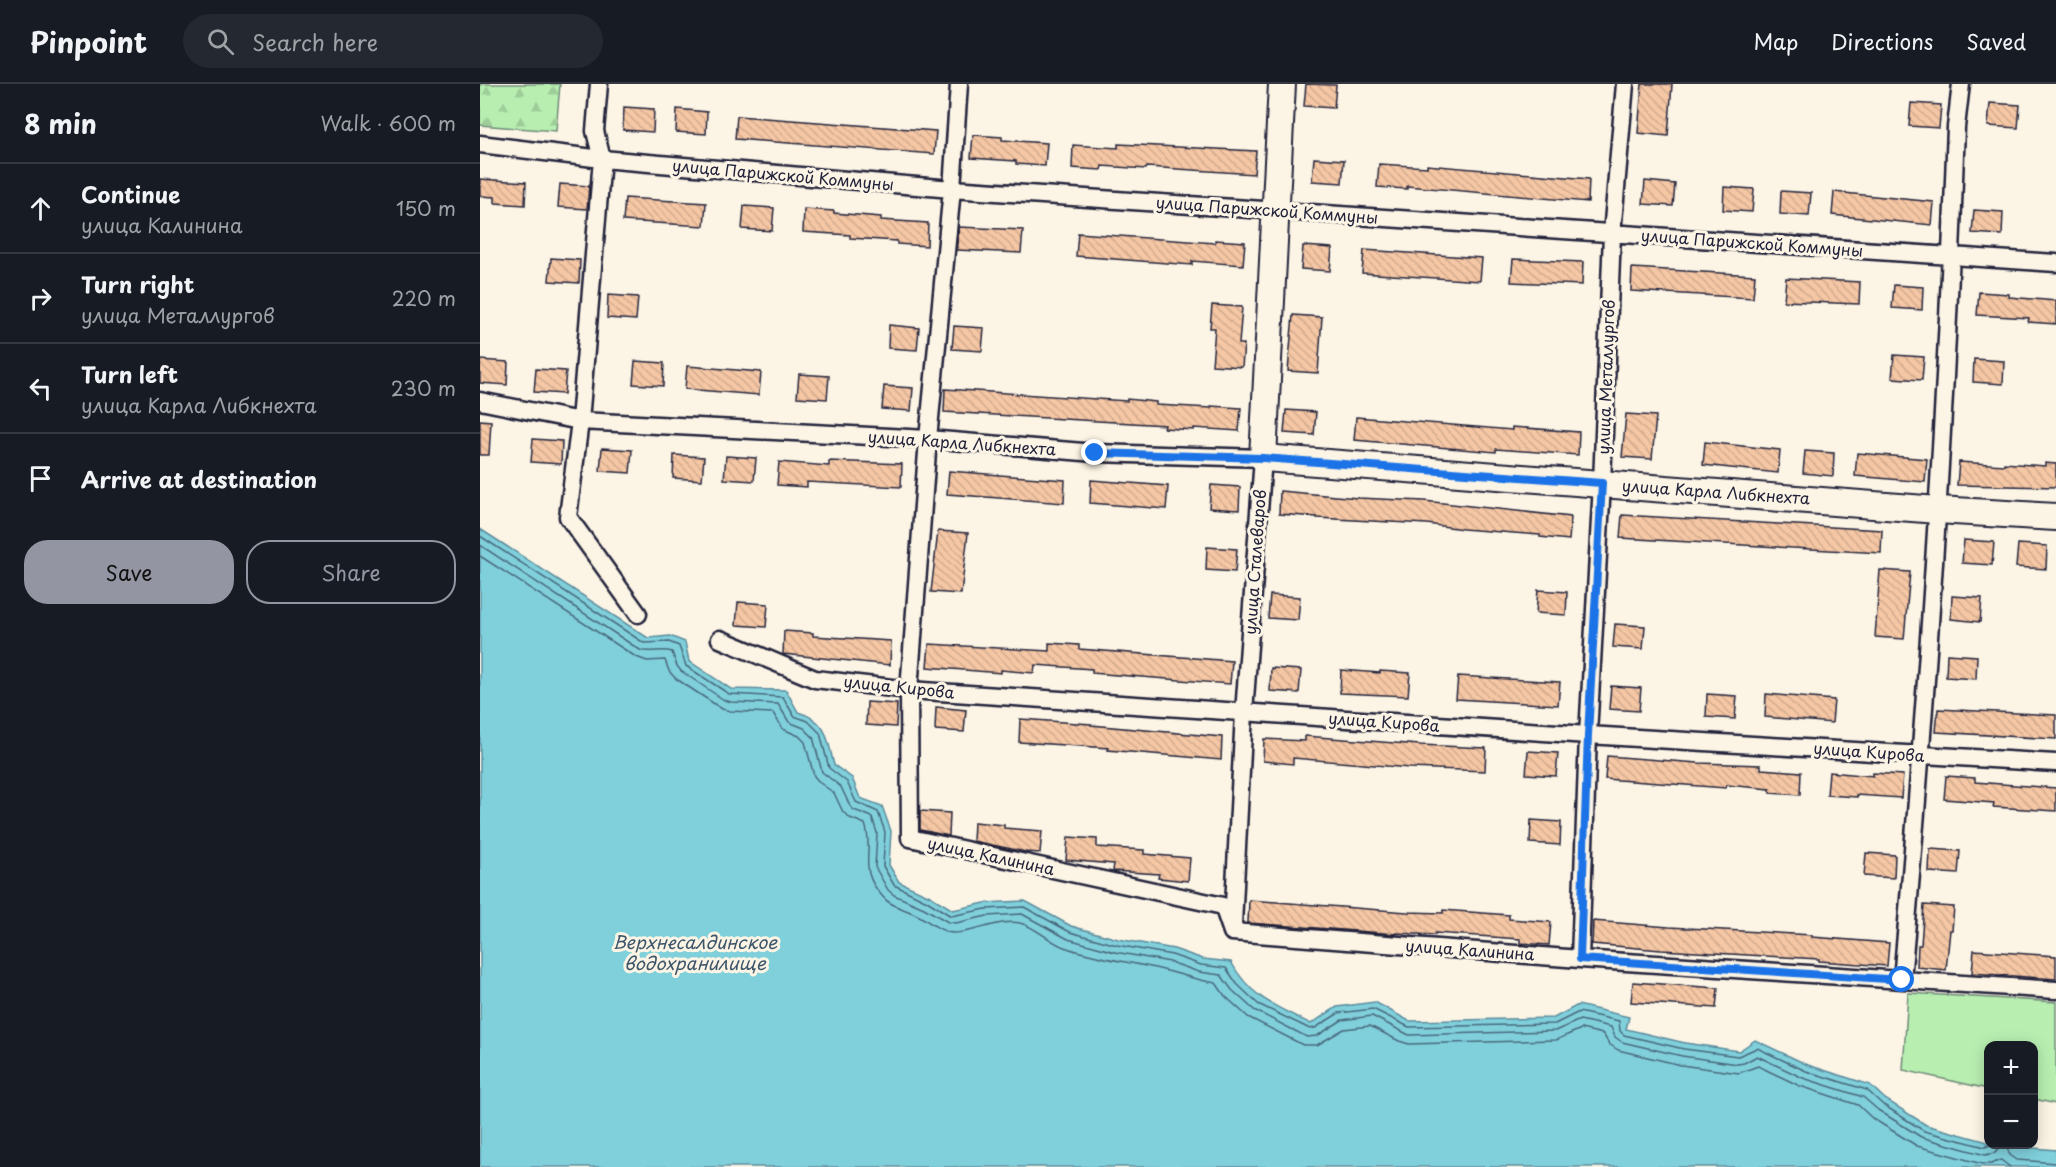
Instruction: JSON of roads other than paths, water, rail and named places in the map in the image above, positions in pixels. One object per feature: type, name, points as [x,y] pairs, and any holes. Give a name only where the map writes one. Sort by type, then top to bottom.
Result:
[{"type":"main road","name":"улица Сталеваров","points":[[1263,458],[1282,84]]},
{"type":"main road","name":"улица Карла Либкнехта","points":[[1263,458],[2056,517]]},
{"type":"street","points":[[599,84],[595,131],[602,159],[580,422],[568,517],[638,614]]},
{"type":"street","points":[[909,690],[959,84]]},
{"type":"street","name":"улица Металлургов","points":[[1580,959],[1588,735],[1602,483],[1612,234],[1625,84]]},
{"type":"street","points":[[1902,980],[1921,756],[1938,510],[1952,255],[1956,127],[1961,84]]},
{"type":"street","name":"улица Парижской Коммуны","points":[[480,144],[602,159],[952,189],[2056,263]]},
{"type":"street","name":"улица Карла Либкнехта","points":[[480,401],[580,422],[928,439],[1095,453],[1263,458]]},
{"type":"street","name":"улица Сталеваров","points":[[1232,932],[1244,713],[1263,458]]},
{"type":"street","name":"улица Кирова","points":[[720,639],[816,679],[909,690],[2056,763]]},
{"type":"street","name":"улица Калинина","points":[[909,690],[910,838],[1223,906],[1232,932],[1580,959],[2056,990]]},
{"type":"water","name":"Верхнесалдинское водохранилище","points":[[480,529],[648,638],[670,636],[685,642],[689,661],[731,689],[786,690],[798,712],[815,720],[821,726],[825,732],[834,765],[852,778],[860,798],[882,806],[891,831],[889,865],[899,882],[930,896],[953,910],[985,903],[1025,901],[1071,926],[1118,939],[1174,949],[1203,959],[1231,962],[1247,985],[1265,1000],[1311,1024],[1337,1007],[1375,1002],[1409,1021],[1554,1018],[1578,1005],[1629,1017],[1626,1029],[1685,1043],[1739,1051],[1755,1040],[1808,1065],[1870,1085],[1885,1099],[1926,1125],[1984,1141],[1984,1149],[2056,1150],[2056,1167],[480,1167]]}]
